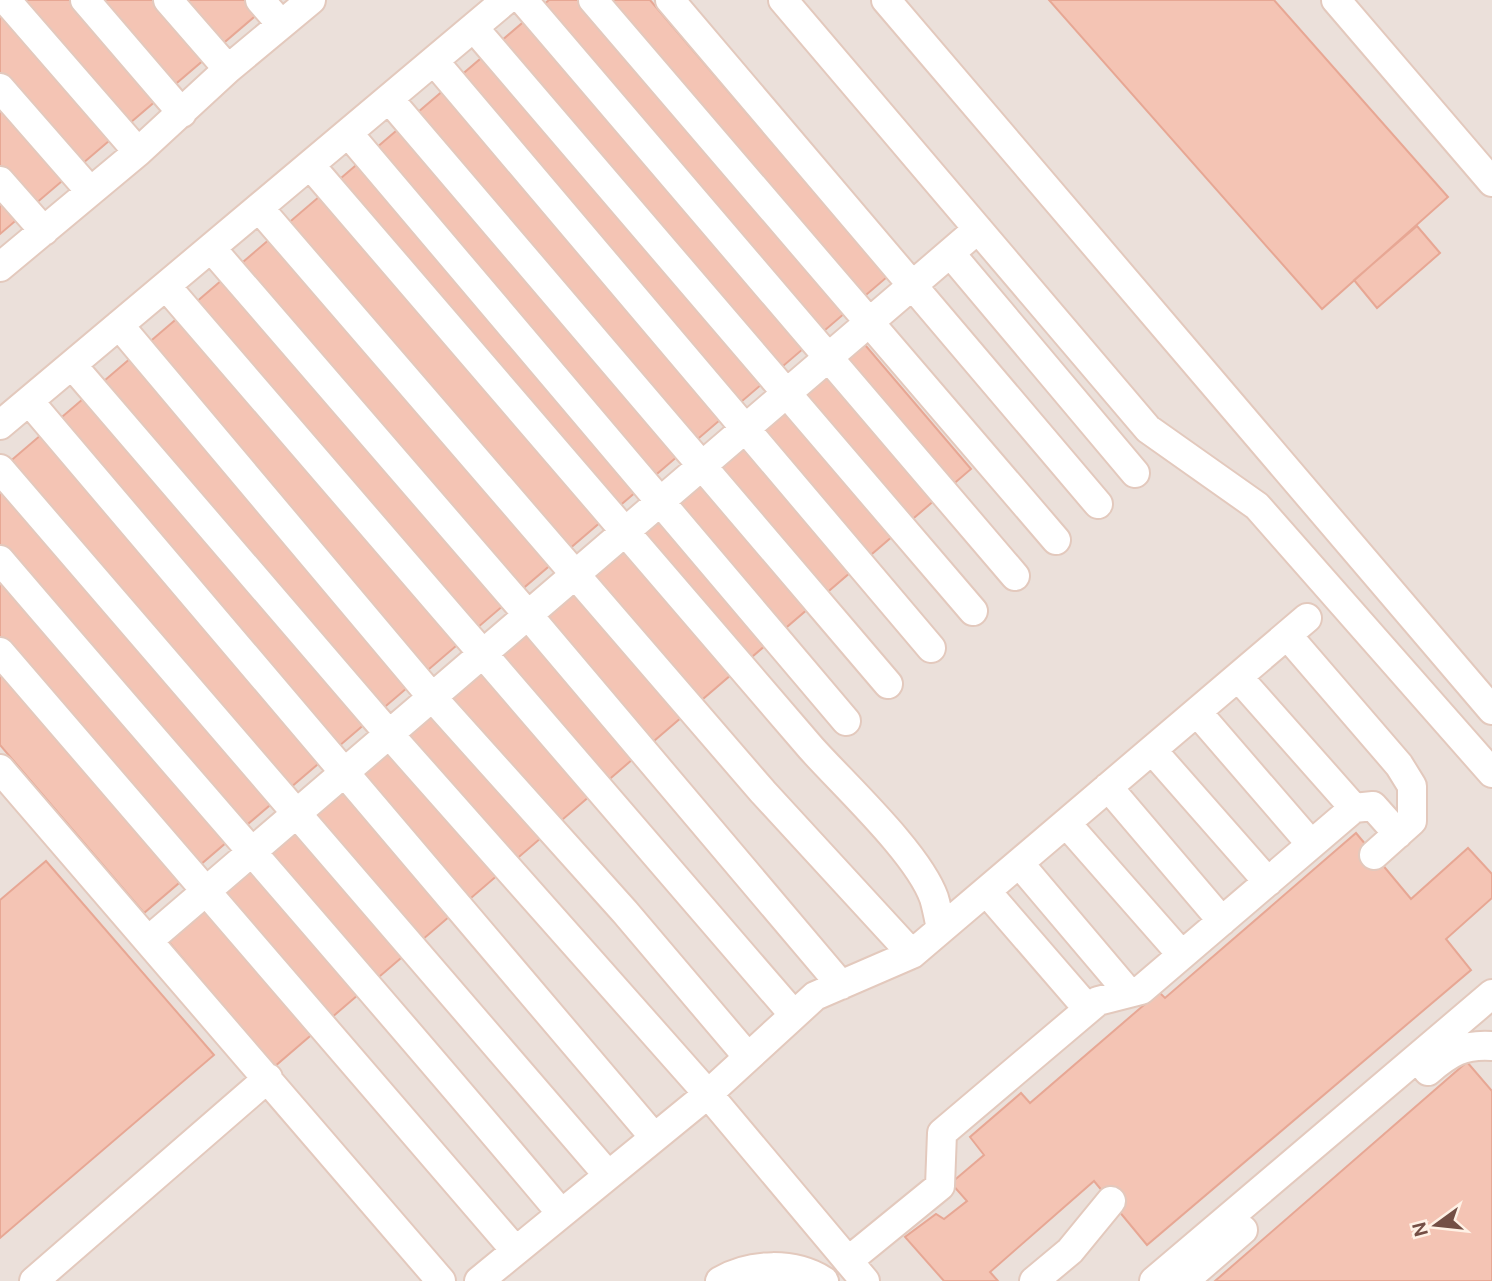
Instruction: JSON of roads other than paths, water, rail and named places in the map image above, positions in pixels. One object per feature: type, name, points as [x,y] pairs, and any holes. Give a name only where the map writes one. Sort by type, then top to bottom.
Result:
[{"type":"lane","points":[[6,0],[138,152]]},
{"type":"lane","points":[[85,0],[182,113]]},
{"type":"lane","points":[[168,0],[228,69]]},
{"type":"lane","points":[[260,0],[281,24]]},
{"type":"lane","points":[[0,267],[138,152],[228,69],[311,0]]},
{"type":"lane","points":[[0,425],[506,0]]},
{"type":"lane","points":[[523,0],[1015,576]]},
{"type":"lane","points":[[593,0],[1056,540]]},
{"type":"lane","points":[[670,0],[1098,504]]},
{"type":"lane","points":[[783,0],[1148,429],[1257,506],[1492,773]]},
{"type":"lane","points":[[886,0],[1492,710]]},
{"type":"lane","points":[[1336,0],[1492,182]]},
{"type":"lane","points":[[474,28],[973,611]]},
{"type":"lane","points":[[434,61],[931,648]]},
{"type":"lane","points":[[0,88],[90,191]]},
{"type":"lane","points":[[388,99],[888,684]]},
{"type":"lane","points":[[348,133],[846,721]]},
{"type":"lane","points":[[310,165],[624,533],[811,748],[891,835],[921,874],[933,897],[941,929]]},
{"type":"lane","points":[[0,181],[44,231]]},
{"type":"lane","points":[[259,208],[763,792],[912,954]]},
{"type":"lane","points":[[149,940],[978,229]]},
{"type":"lane","points":[[211,248],[528,615],[841,985]]},
{"type":"lane","points":[[950,253],[1135,472]]},
{"type":"lane","points":[[166,286],[794,1015]]},
{"type":"lane","points":[[119,325],[432,697],[625,912],[748,1057]]},
{"type":"lane","points":[[72,365],[389,734],[708,1094],[856,1271],[940,1186],[942,1133],[1088,1009],[1098,1001],[1141,990],[1354,808],[1373,806],[1398,834]]},
{"type":"lane","points":[[29,401],[343,773],[533,990],[654,1137]]},
{"type":"lane","points":[[0,469],[296,814],[485,1028],[608,1175]]},
{"type":"lane","points":[[0,560],[250,853],[439,1067],[561,1213]]},
{"type":"lane","points":[[479,1281],[708,1094],[815,996],[912,954],[1297,626],[1412,786],[1412,821],[1374,855]]},
{"type":"lane","points":[[0,652],[515,1250]]},
{"type":"lane","points":[[1238,677],[1354,808]]},
{"type":"lane","points":[[1197,712],[1311,844]]},
{"type":"lane","points":[[1152,750],[1268,882]]},
{"type":"lane","points":[[0,769],[441,1281]]},
{"type":"lane","points":[[1108,788],[1222,921]]},
{"type":"lane","points":[[1066,823],[1182,955]]},
{"type":"lane","points":[[1019,863],[1129,993]]},
{"type":"lane","points":[[986,891],[1088,1009]]},
{"type":"lane","points":[[1154,1281],[1492,994]]},
{"type":"lane","points":[[1184,1281],[1451,1052],[1471,1044],[1492,1046]]},
{"type":"lane","points":[[34,1281],[268,1078]]},
{"type":"lane","points":[[1034,1281],[1070,1251],[1111,1202]]},
{"type":"lane","points":[[720,1281],[774,1266],[808,1270],[824,1281]]}]
